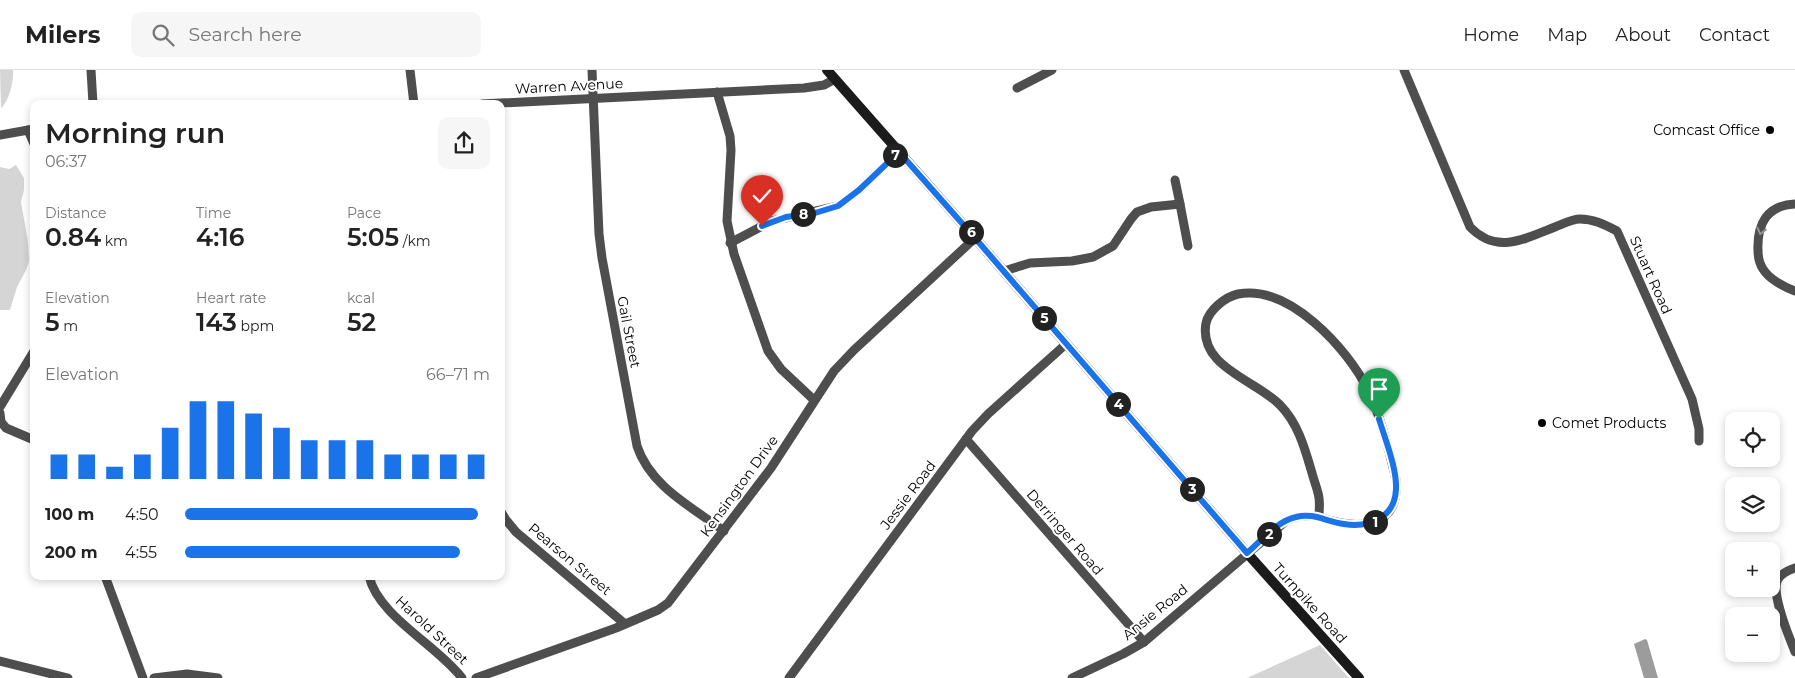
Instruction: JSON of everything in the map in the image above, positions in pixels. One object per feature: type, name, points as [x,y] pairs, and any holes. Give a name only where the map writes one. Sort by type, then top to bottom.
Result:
[{"type":"main road","name":"Turnpike Road","points":[[827,70],[1004,271],[1247,553],[1359,678]]},
{"type":"street","points":[[91,70],[93,100]]},
{"type":"street","points":[[410,70],[414,100]]},
{"type":"street","name":"Gail Street","points":[[592,70],[602,258],[637,446],[645,464],[657,481],[724,531]]},
{"type":"street","points":[[1017,88],[1052,70]]},
{"type":"street","name":"Stuart Road","points":[[1404,70],[1470,227],[1479,236],[1489,241],[1505,244],[1522,240],[1578,219],[1591,220],[1616,231],[1692,399],[1699,429],[1699,441]]},
{"type":"street","name":"Warren Avenue","points":[[505,103],[815,87],[828,84],[835,79]]},
{"type":"street","points":[[716,92],[728,129],[730,144],[726,209],[730,243],[768,351],[781,369],[814,400]]},
{"type":"street","points":[[0,135],[30,129]]},
{"type":"street","points":[[730,243],[772,221],[838,206],[859,190],[899,152]]},
{"type":"street","points":[[1175,180],[1188,246]]},
{"type":"street","points":[[1004,271],[1030,263],[1072,261],[1093,257],[1115,244],[1131,218],[1137,212],[1152,207],[1180,204]]},
{"type":"street","points":[[1795,204],[1782,206],[1767,215],[1759,229],[1758,246],[1759,260],[1763,270],[1795,291]]},
{"type":"street","name":"Kensington Drive","points":[[476,678],[625,624],[658,610],[672,599],[771,468],[834,371],[854,350],[975,238]]},
{"type":"street","name":"Ansie Road","points":[[1072,678],[1144,642],[1247,553],[1290,519],[1305,516],[1319,517],[1343,524],[1362,525],[1380,519],[1392,504],[1396,491],[1396,480],[1374,404],[1365,384],[1350,362],[1321,330],[1300,311],[1280,300],[1263,295],[1247,294],[1234,296],[1218,306],[1208,316],[1206,332],[1209,348],[1214,357],[1224,366],[1275,401],[1292,420],[1301,440],[1319,495],[1319,517]]},
{"type":"street","name":"Jessie Road","points":[[789,678],[966,439],[988,414],[1066,344]]},
{"type":"street","points":[[0,407],[30,358]]},
{"type":"street","points":[[0,414],[0,422],[6,428],[30,438]]},
{"type":"street","name":"Derringer Road","points":[[966,439],[1144,642]]},
{"type":"street","name":"Pearson Street","points":[[505,518],[516,532],[625,624]]},
{"type":"street","points":[[1795,568],[1780,576],[1776,587],[1780,609],[1795,652]]},
{"type":"street","points":[[106,580],[143,678]]},
{"type":"street","name":"Harold Street","points":[[371,580],[382,602],[450,664],[462,678]]},
{"type":"street","points":[[0,661],[68,678]]},
{"type":"street","points":[[154,678],[187,674],[218,678]]},
{"type":"shaded area","points":[[0,70],[13,70],[10,91],[1,108]]},
{"type":"shaded area","points":[[16,165],[24,178],[21,202],[28,242],[29,261],[17,287],[10,310],[0,310],[0,167],[9,169]]},
{"type":"shaded area","points":[[1645,639],[1647,640],[1658,678],[1644,678],[1634,644]]},
{"type":"shaded area","points":[[1320,645],[1349,678],[1247,678]]},
{"type":"place","name":"Comcast Office","points":[[1770,130]]},
{"type":"place","name":"Comet Products","points":[[1542,423]]},
{"type":"route","points":[[762,226],[786,217],[815,213],[838,206],[859,190],[899,152],[1247,553],[1281,524],[1294,517],[1312,516],[1343,524],[1362,525],[1380,519],[1387,512],[1395,496],[1396,480],[1379,419]]}]
